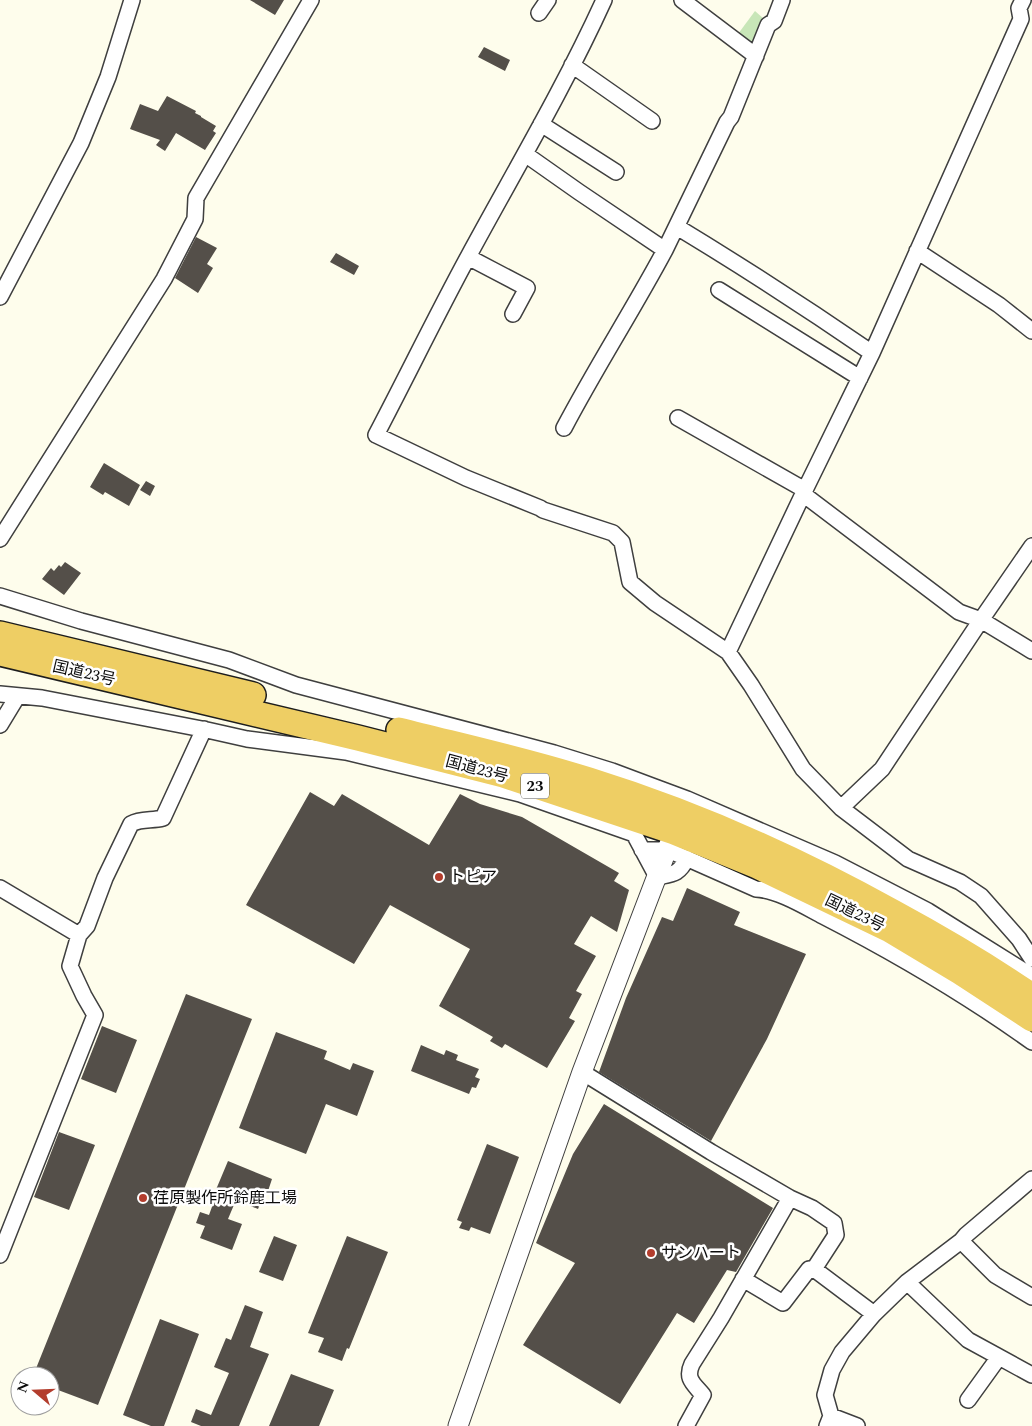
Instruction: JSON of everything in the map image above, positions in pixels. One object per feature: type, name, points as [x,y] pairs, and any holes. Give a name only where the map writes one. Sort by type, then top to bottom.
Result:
[{"type":"highway","name":"国道23号","points":[[0,634],[521,760],[590,780],[674,832],[770,882],[890,930],[968,977],[1032,1019]]},
{"type":"highway","name":"国道23号","points":[[0,654],[358,738],[503,775],[674,832],[757,843],[849,887],[998,972],[1032,996]]},
{"type":"street","points":[[0,297],[81,143],[108,77],[132,0]]},
{"type":"street","points":[[0,539],[164,279],[195,219],[196,198],[311,0]]},
{"type":"street","points":[[604,0],[572,65],[468,257],[376,435],[466,478],[543,510],[613,533],[622,542],[630,582],[655,603],[728,652],[752,685],[803,769],[841,808],[908,859],[960,882],[981,896],[1018,939],[1032,959]]},
{"type":"street","points":[[682,0],[756,56]]},
{"type":"street","points":[[564,428],[637,302],[677,228],[731,117],[768,25],[774,21],[782,0]]},
{"type":"street","points":[[728,652],[872,353],[1021,11]]},
{"type":"street","points":[[572,65],[652,120]]},
{"type":"street","points":[[541,124],[616,172]]},
{"type":"street","points":[[525,154],[665,250]]},
{"type":"street","points":[[677,228],[731,260],[872,353]]},
{"type":"street","points":[[917,251],[999,305],[1032,330]]},
{"type":"street","points":[[468,257],[527,288],[513,314]]},
{"type":"street","points":[[719,290],[860,378]]},
{"type":"street","points":[[678,418],[804,492],[959,612],[981,620],[1032,651]]},
{"type":"street","points":[[841,808],[882,769],[1032,546]]},
{"type":"street","points":[[0,596],[228,660],[296,685],[554,753],[612,771],[687,799],[836,863],[928,911],[1032,976]]},
{"type":"street","points":[[0,694],[42,698],[204,729],[246,739],[346,752],[520,794],[634,834],[657,877]]},
{"type":"street","points":[[0,725],[17,697]]},
{"type":"street","points":[[0,1255],[95,1015],[70,966],[79,935],[87,926],[105,878],[131,824],[141,819],[156,820],[163,818],[204,729]]},
{"type":"street","points":[[642,850],[674,832]]},
{"type":"street","points":[[674,832],[686,858],[756,889],[770,882],[964,997],[1032,1042]]},
{"type":"street","points":[[462,1425],[582,1072],[674,832]]},
{"type":"street","points":[[657,877],[677,873],[686,858]]},
{"type":"street","points":[[0,888],[79,935]]},
{"type":"street","points":[[582,1072],[790,1198],[812,1208],[834,1223],[836,1235],[814,1269]]},
{"type":"street","points":[[857,1426],[829,1421],[825,1395],[832,1370],[842,1352],[874,1314],[907,1282],[962,1241],[966,1235],[1032,1180]]},
{"type":"street","points":[[686,1426],[703,1395],[690,1380],[689,1371],[692,1364],[721,1318],[790,1198]]},
{"type":"street","points":[[962,1241],[995,1275],[1032,1297]]},
{"type":"street","points":[[743,1279],[783,1303],[809,1269],[814,1269],[874,1314]]},
{"type":"street","points":[[907,1282],[968,1340],[1032,1375]]},
{"type":"street","points":[[968,1400],[999,1357]]},
{"type":"green space","points":[[755,11],[764,19],[754,41],[748,41],[738,34]]},
{"type":"building","points":[[250,0],[284,0],[275,15]]},
{"type":"building","points":[[484,47],[510,60],[505,71],[478,57]]},
{"type":"building","points":[[167,96],[196,111],[195,113],[216,126],[213,131],[216,133],[205,150],[176,133],[165,151],[156,145],[160,140],[130,129],[140,104],[158,111]]},
{"type":"building","points":[[196,237],[217,248],[207,264],[213,268],[198,293],[175,278]]},
{"type":"building","points":[[336,253],[359,266],[354,275],[330,262]]},
{"type":"building","points":[[104,463],[140,485],[129,506],[105,492],[103,495],[90,487]]},
{"type":"building","points":[[146,481],[155,486],[150,496],[140,490]]},
{"type":"building","points":[[65,562],[81,573],[64,595],[42,579],[51,568],[54,571]]},
{"type":"building","name":"トピア","points":[[310,792],[334,806],[342,794],[429,845],[460,794],[480,804],[522,817],[619,873],[614,881],[629,890],[617,932],[591,916],[574,944],[596,956],[576,991],[582,994],[569,1018],[575,1021],[547,1068],[505,1044],[502,1048],[490,1041],[493,1037],[439,1006],[470,949],[390,905],[354,964],[246,905]]},
{"type":"building","points":[[687,888],[740,912],[734,925],[806,954],[767,1039],[711,1141],[599,1072],[626,998],[662,917],[673,921]]},
{"type":"building","name":"荏原製作所鈴鹿工場","points":[[186,994],[252,1019],[98,1405],[60,1391],[60,1366],[37,1366]]},
{"type":"building","points":[[102,1026],[137,1040],[116,1093],[81,1079]]},
{"type":"building","points":[[276,1032],[327,1051],[324,1059],[350,1070],[353,1063],[374,1071],[357,1116],[326,1104],[306,1154],[239,1128]]},
{"type":"building","points":[[421,1045],[444,1055],[446,1050],[458,1055],[456,1060],[479,1069],[475,1077],[480,1079],[476,1088],[472,1087],[469,1094],[411,1071]]},
{"type":"building","name":"サンハート","points":[[604,1104],[773,1208],[736,1272],[727,1270],[694,1323],[677,1313],[620,1404],[523,1345],[575,1263],[536,1243],[573,1154]]},
{"type":"building","points":[[59,1132],[95,1145],[69,1210],[34,1197]]},
{"type":"building","points":[[487,1144],[519,1157],[490,1234],[471,1227],[469,1231],[459,1228],[462,1222],[457,1220]]},
{"type":"building","points":[[228,1161],[272,1179],[258,1209],[236,1200],[228,1219],[242,1224],[232,1250],[200,1238],[205,1226],[196,1223],[200,1212],[209,1215],[217,1193],[215,1192]]},
{"type":"building","points":[[274,1236],[297,1245],[283,1281],[259,1272]]},
{"type":"building","points":[[347,1236],[388,1252],[349,1349],[347,1348],[342,1361],[318,1352],[324,1338],[308,1333]]},
{"type":"building","points":[[245,1305],[263,1312],[250,1347],[269,1354],[239,1426],[201,1426],[191,1422],[196,1409],[211,1415],[229,1373],[214,1367],[226,1338],[231,1340]]},
{"type":"building","points":[[160,1319],[199,1334],[164,1426],[151,1426],[123,1415]]},
{"type":"building","points":[[291,1374],[334,1390],[319,1426],[269,1426]]},
{"type":"place","name":"トピア","points":[[439,877]]},
{"type":"place","name":"荏原製作所鈴鹿工場","points":[[143,1198]]},
{"type":"place","name":"サンハート","points":[[651,1253]]}]
